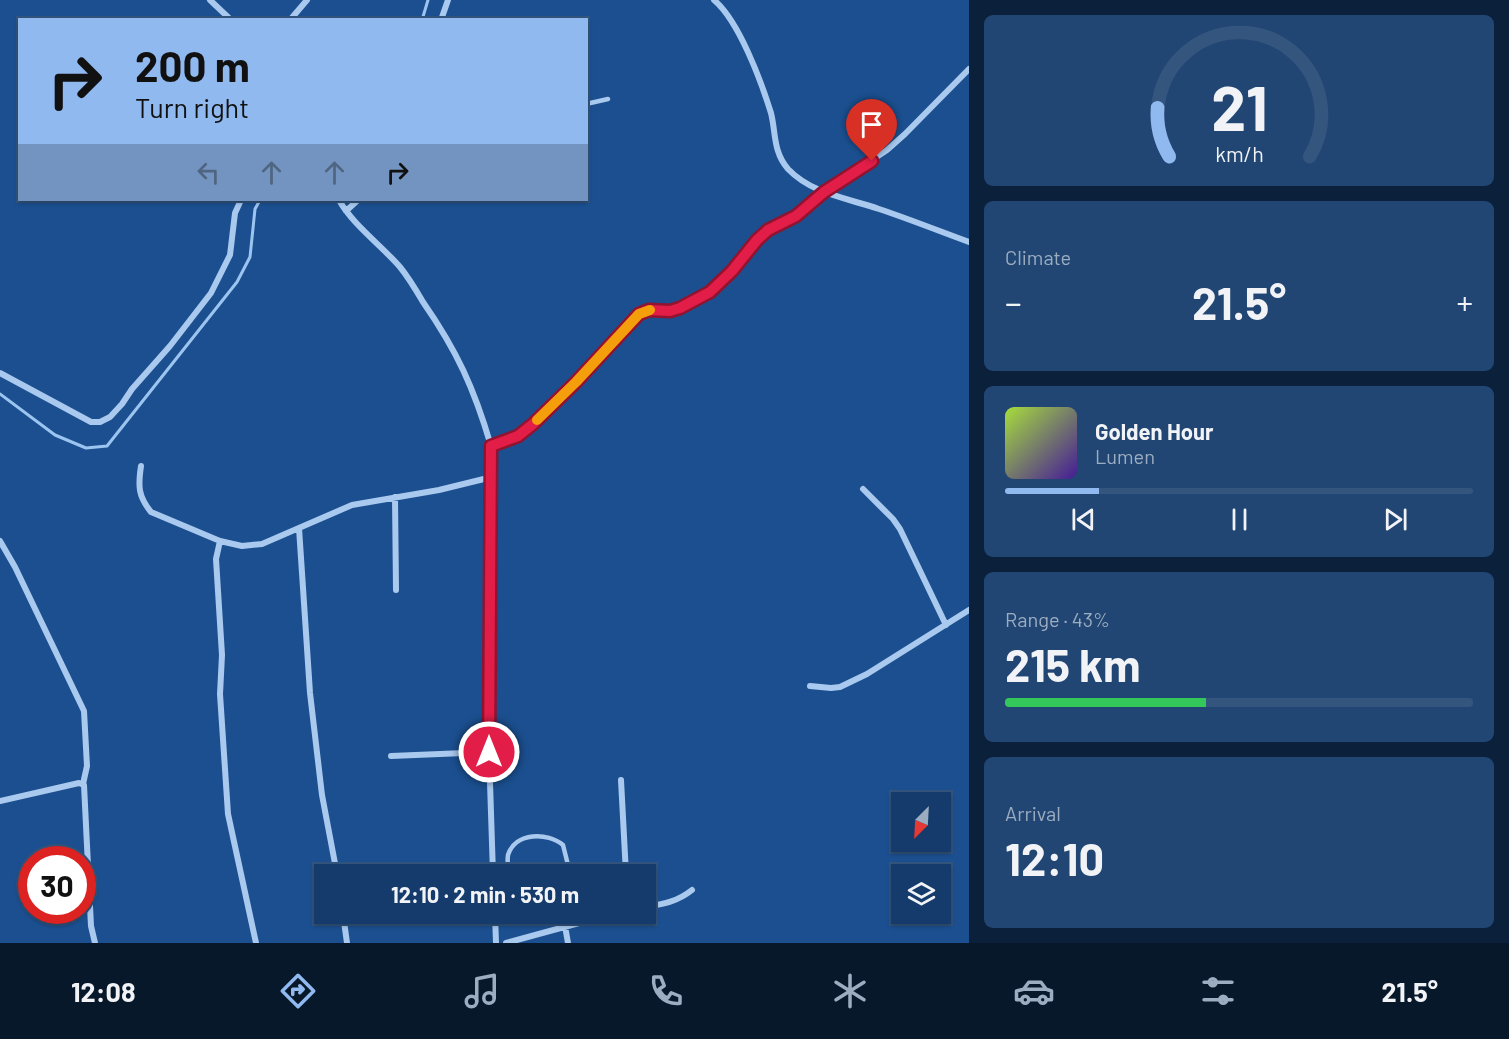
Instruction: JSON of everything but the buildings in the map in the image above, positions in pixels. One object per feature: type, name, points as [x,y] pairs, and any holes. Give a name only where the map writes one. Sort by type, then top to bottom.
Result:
[{"type":"street","points":[[210,0],[229,18]]},
{"type":"street","points":[[292,18],[307,0]]},
{"type":"street","points":[[442,18],[448,0]]},
{"type":"street","points":[[714,0],[732,19],[741,36],[771,114],[775,145],[784,163],[805,183],[824,192],[879,209],[969,242]]},
{"type":"street","points":[[491,446],[518,436],[533,424],[576,382],[639,314],[649,310],[670,311],[680,308],[710,292],[768,230],[796,216],[824,192],[887,150],[969,69]]},
{"type":"street","points":[[0,373],[92,422],[100,422],[110,417],[123,404],[132,389],[170,346],[211,293],[230,255],[235,213],[241,201]]},
{"type":"street","points":[[340,201],[346,212],[402,269],[448,338],[478,402],[491,446],[489,752],[493,864]]},
{"type":"street","points":[[346,212],[357,201]]},
{"type":"street","points":[[141,466],[138,485],[144,503],[151,512],[220,541],[242,546],[262,544],[352,505],[439,490],[492,477]]},
{"type":"street","points":[[863,489],[900,529],[946,626]]},
{"type":"street","points":[[395,497],[396,590]]},
{"type":"street","points":[[299,528],[310,693],[322,795],[335,864]]},
{"type":"street","points":[[0,541],[15,567],[84,711],[87,766],[83,784],[95,943]]},
{"type":"street","points":[[220,541],[216,559],[221,636],[220,694],[228,814],[256,943]]},
{"type":"street","points":[[810,686],[840,687],[867,674],[969,610]]},
{"type":"street","points":[[391,756],[489,752]]},
{"type":"street","points":[[621,780],[625,864]]},
{"type":"street","points":[[0,801],[83,784]]},
{"type":"street","points":[[656,905],[668,903],[692,890]]},
{"type":"street","points":[[344,924],[347,943]]},
{"type":"street","points":[[495,924],[496,943]]},
{"type":"street","points":[[506,943],[574,924]]},
{"type":"street","points":[[566,926],[568,943]]},
{"type":"lane","points":[[588,104],[608,99]]},
{"type":"lane","points":[[508,864],[511,848],[522,840],[536,836],[552,837],[563,844],[568,864]]},
{"type":"waterway","points":[[423,18],[428,0]]},
{"type":"waterway","points":[[0,394],[55,435],[86,448],[107,446],[237,282],[250,257],[255,209],[259,201]]},
{"type":"slow traffic","points":[[537,420],[639,314],[650,310]]},
{"type":"route","points":[[489,752],[491,446],[518,436],[533,424],[576,382],[639,314],[649,310],[670,311],[680,308],[710,292],[720,284],[744,254],[768,230],[796,216],[824,192],[872,161]]}]
